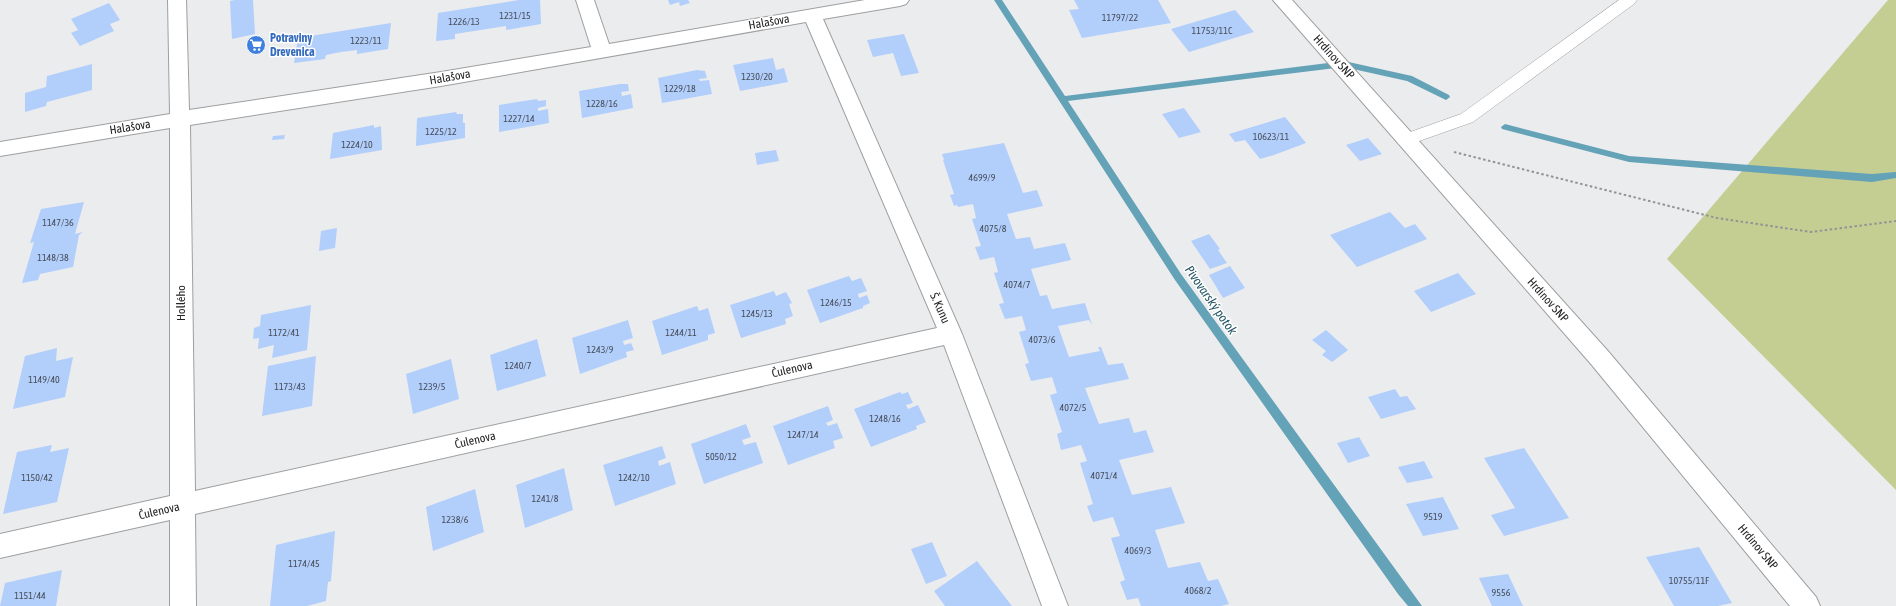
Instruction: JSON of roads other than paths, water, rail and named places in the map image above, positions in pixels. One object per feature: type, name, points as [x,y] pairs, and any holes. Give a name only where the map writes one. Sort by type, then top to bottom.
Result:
[{"type":"street","name":"Hollého","points":[[177,0],[180,119],[183,606]]},
{"type":"street","points":[[585,0],[602,51]]},
{"type":"street","name":"Halašova","points":[[0,149],[180,119],[442,79],[900,0]]},
{"type":"street","name":"Hrdinov SNP","points":[[1282,0],[1599,357],[1807,606]]},
{"type":"street","name":"Š. Kunu","points":[[812,15],[951,334],[1055,606]]},
{"type":"street","name":"Čulenova","points":[[0,546],[951,334]]},
{"type":"lane","points":[[1405,140],[1467,118],[1629,0]]},
{"type":"waterway","name":"Pivovarský potok","points":[[998,0],[1178,277],[1402,590],[1416,606]]},
{"type":"waterway","points":[[1063,99],[1344,64],[1409,78],[1446,97]]},
{"type":"waterway","points":[[1505,127],[1629,159],[1872,178],[1896,175]]},
{"type":"place","name":"Potraviny Drevenica","points":[[256,45]]}]
